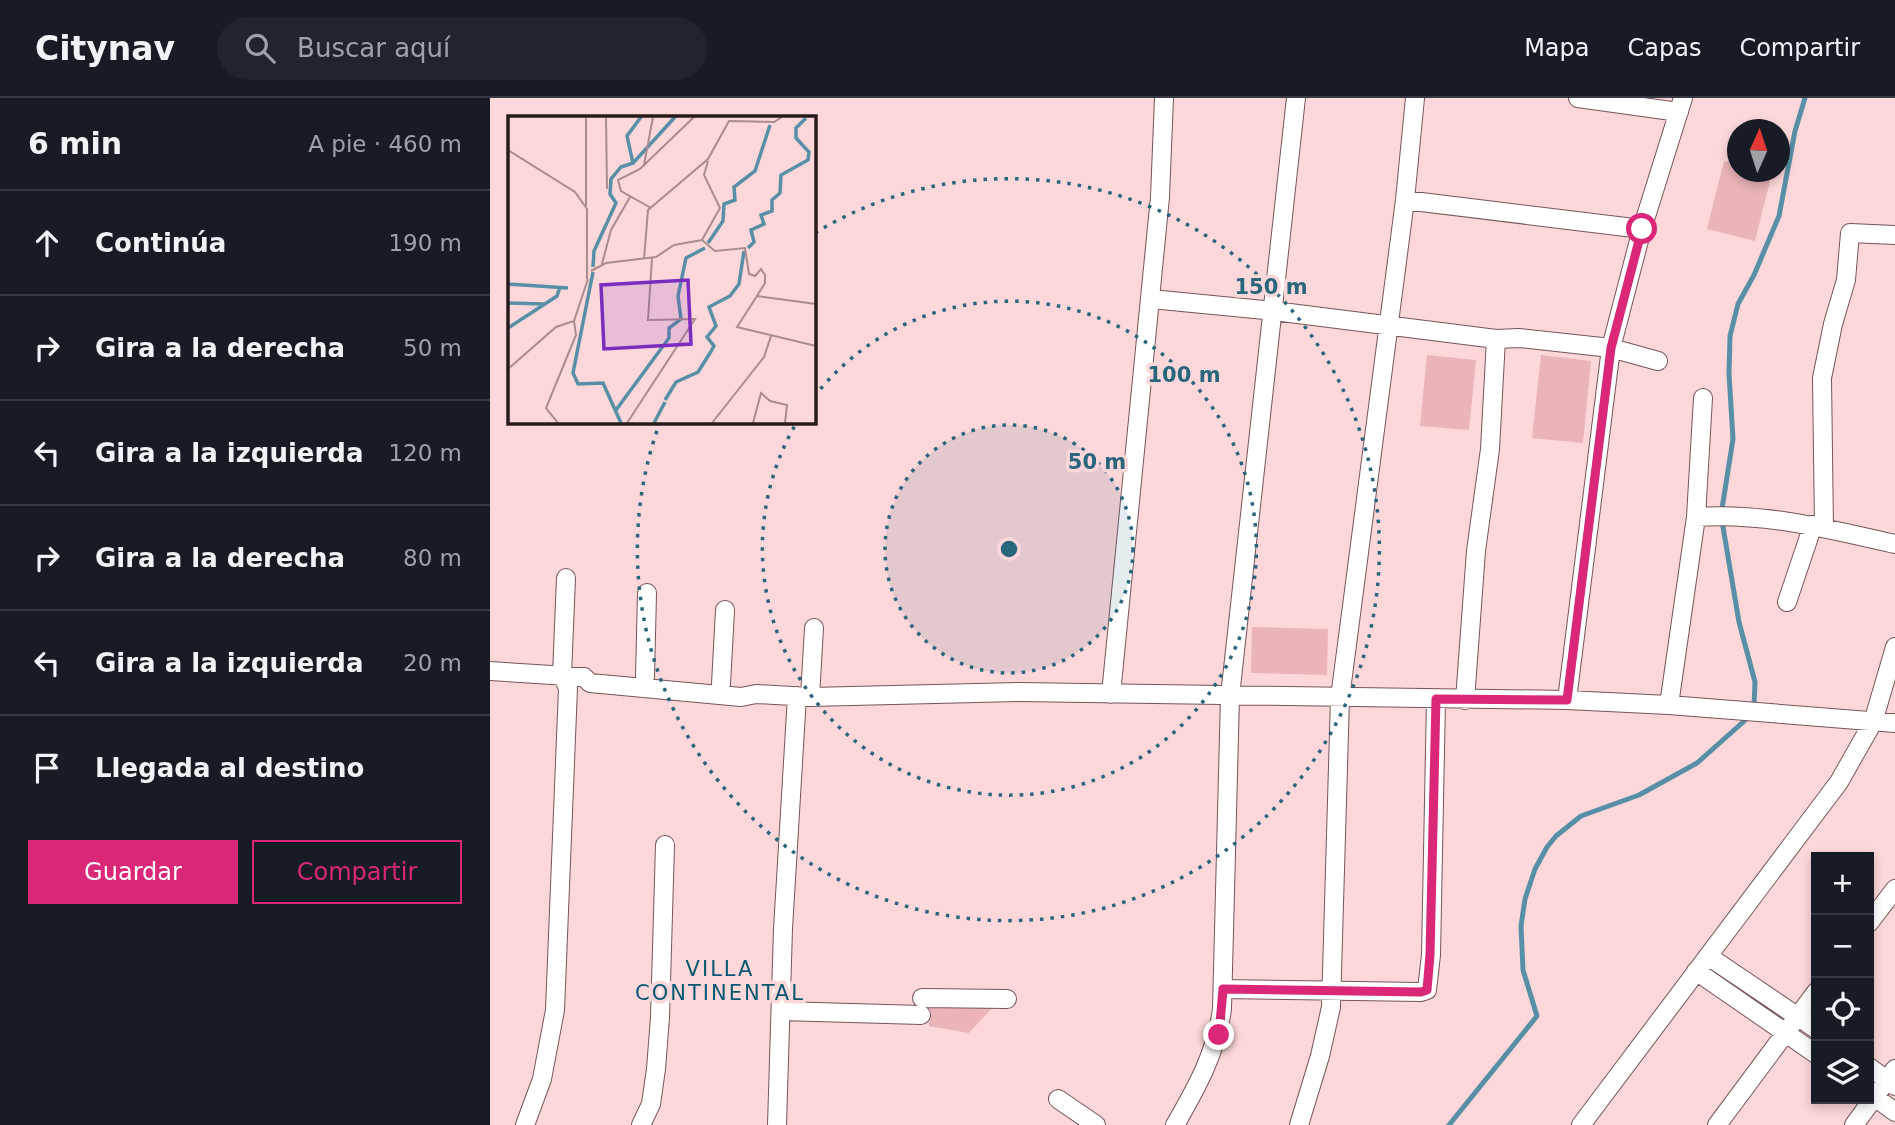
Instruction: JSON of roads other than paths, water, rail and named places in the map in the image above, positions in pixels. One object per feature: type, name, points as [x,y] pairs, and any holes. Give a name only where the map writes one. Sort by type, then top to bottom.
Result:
[{"type":"street","points":[[1111,694],[1151,299],[1160,197],[1164,98]]},
{"type":"street","points":[[1175,1125],[1201,1080],[1219,1035],[1223,989],[1230,696],[1296,98]]},
{"type":"street","points":[[1299,1125],[1329,1019],[1340,698],[1405,200],[1415,98]]},
{"type":"street","points":[[1567,700],[1611,348],[1642,229],[1681,105],[1578,98]]},
{"type":"street","points":[[1405,200],[1642,229]]},
{"type":"street","points":[[1787,602],[1818,527],[1822,378],[1833,324],[1846,280],[1850,233],[1895,235]]},
{"type":"street","points":[[1151,299],[1496,338],[1611,348],[1658,361]]},
{"type":"street","points":[[1465,700],[1476,551],[1490,449],[1496,338]]},
{"type":"street","points":[[1670,705],[1696,517],[1703,398]]},
{"type":"street","points":[[1696,517],[1758,516],[1895,544]]},
{"type":"street","points":[[525,1125],[542,1079],[555,1010],[568,688],[562,676],[566,578]]},
{"type":"street","points":[[645,677],[647,593]]},
{"type":"street","points":[[721,684],[725,610]]},
{"type":"street","points":[[777,1125],[783,929],[804,697],[814,628]]},
{"type":"street","points":[[1584,1124],[1839,782],[1873,722],[1895,646]]},
{"type":"street","points":[[490,671],[584,677],[590,673],[645,677],[742,686],[756,694]]},
{"type":"street","points":[[584,677],[590,683],[741,697],[756,694],[804,697],[1019,692],[1567,700],[1690,706],[1895,723]]},
{"type":"street","points":[[1223,989],[1427,990],[1436,699]]},
{"type":"street","points":[[641,1125],[651,1104],[656,1069],[665,845]]},
{"type":"street","points":[[1874,916],[1895,889]]},
{"type":"street","points":[[1708,956],[1811,1025]]},
{"type":"street","points":[[1696,971],[1811,1050]]},
{"type":"street","points":[[781,1011],[921,1007],[1007,999]]},
{"type":"street","points":[[1717,1125],[1811,999]]},
{"type":"street","points":[[1874,1070],[1892,1079],[1874,1093]]},
{"type":"street","points":[[1874,1096],[1895,1112]]},
{"type":"street","points":[[1058,1099],[1096,1125]]},
{"type":"street","points":[[1854,1125],[1867,1104]]},
{"type":"waterway","points":[[1754,707],[1755,682],[1739,622],[1721,515],[1733,439],[1729,374],[1730,336],[1738,304],[1754,275],[1779,216],[1795,131],[1805,98]]},
{"type":"waterway","points":[[1449,1125],[1537,1016],[1523,970],[1521,926],[1525,899],[1535,869],[1547,847],[1581,816],[1639,795],[1697,763],[1751,715]]},
{"type":"district","name":"VILLA CONTINENTAL","points":[[720,981]]}]
